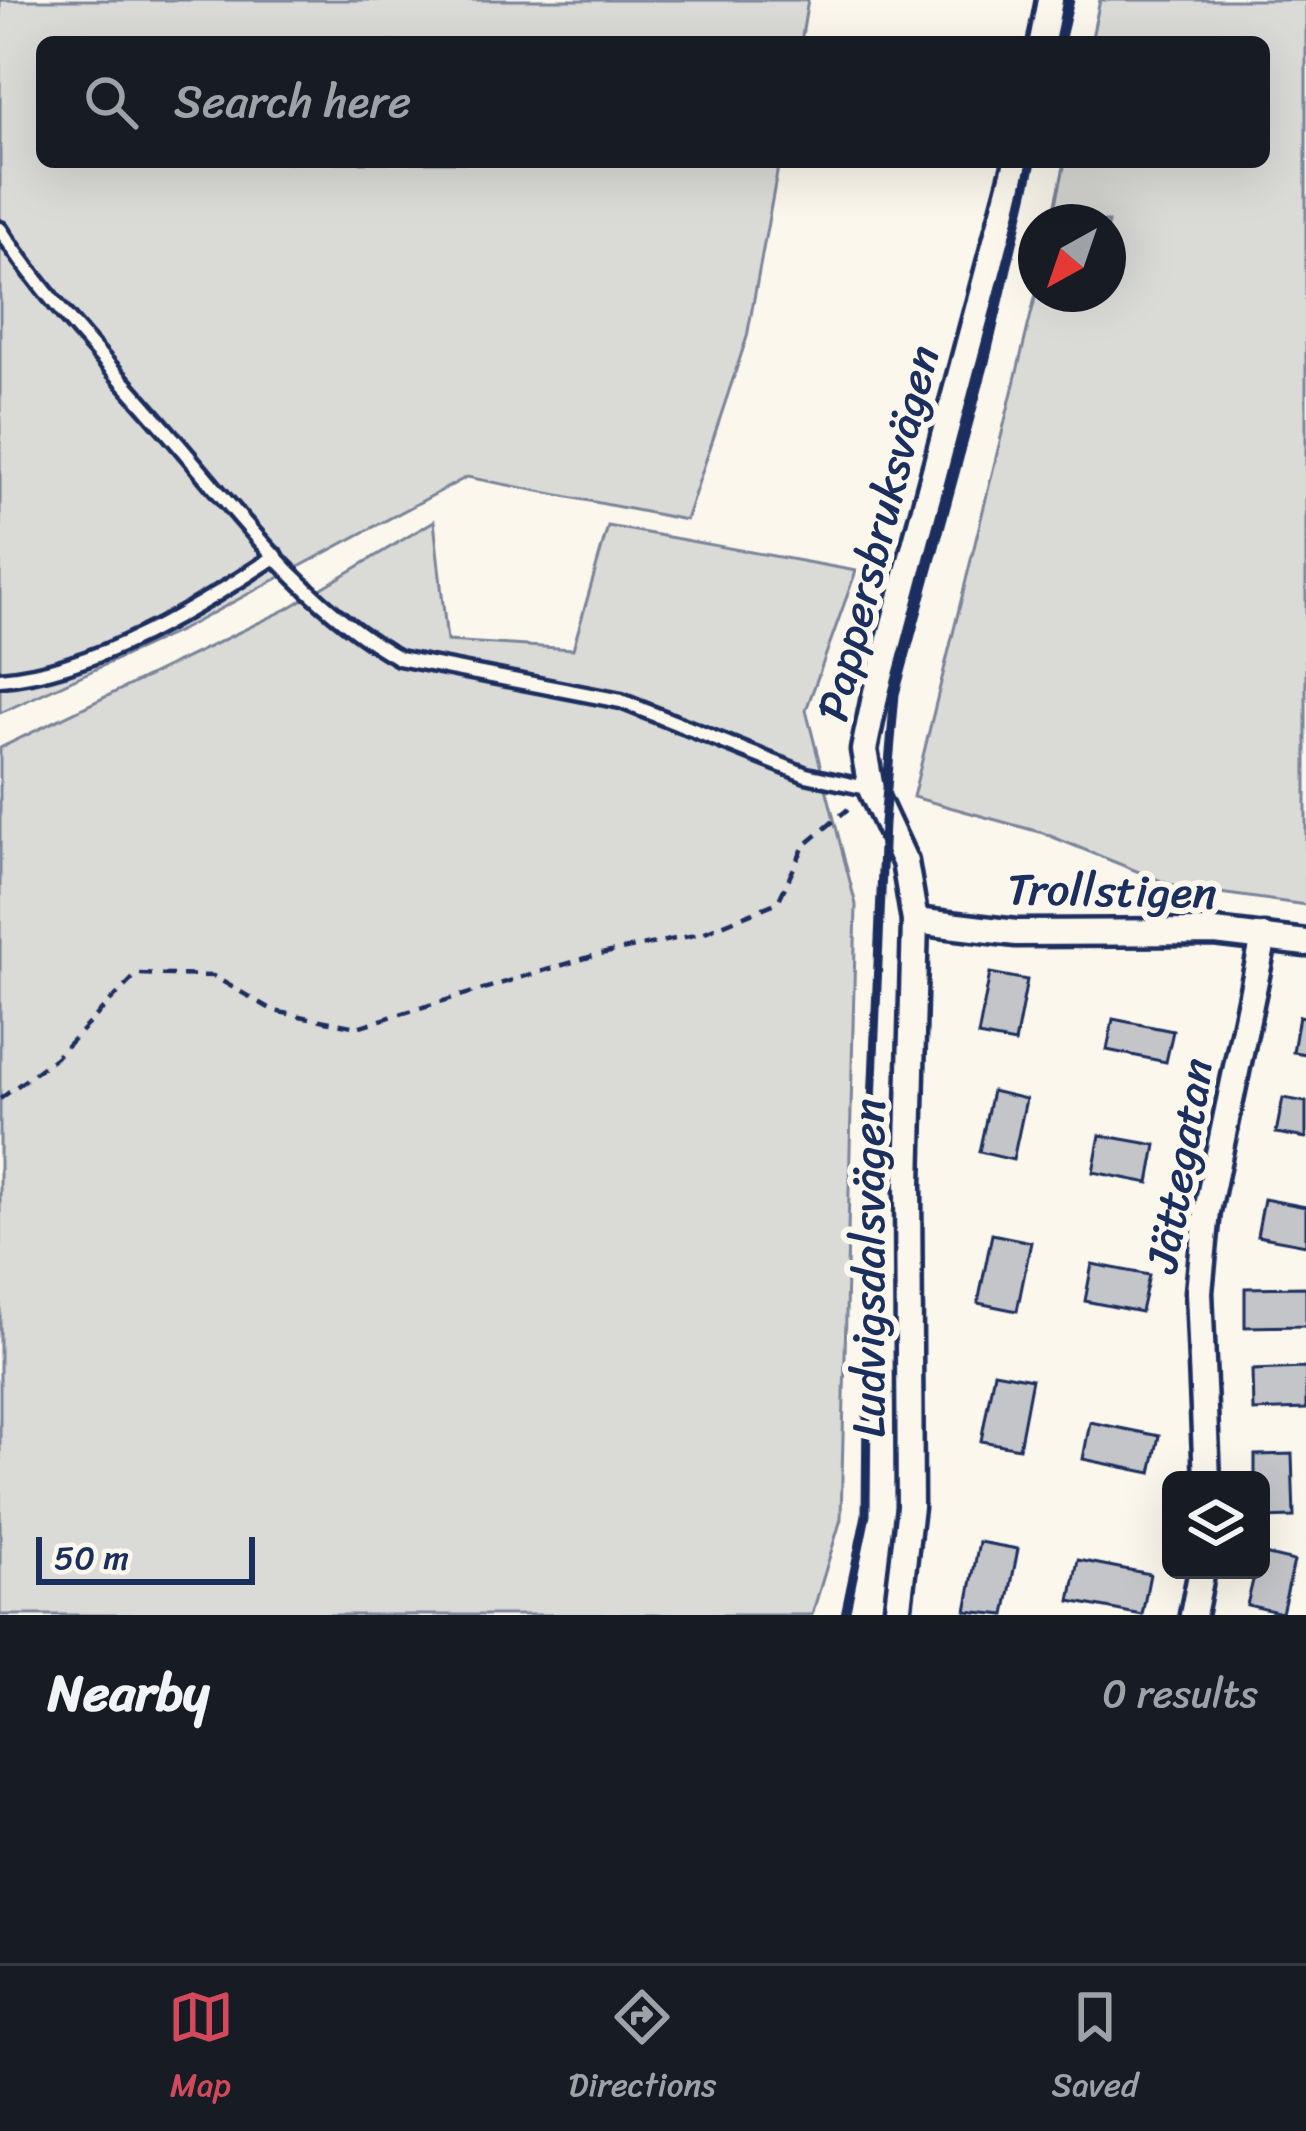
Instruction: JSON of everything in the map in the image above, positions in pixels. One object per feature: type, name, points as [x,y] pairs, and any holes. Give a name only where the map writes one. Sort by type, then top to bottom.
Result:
[{"type":"street","points":[[1043,36],[1050,0]]},
{"type":"street","name":"Pappersbruksvägen","points":[[916,921],[905,862],[871,789],[864,750],[1014,168]]},
{"type":"street","name":"Trollstigen","points":[[916,921],[1016,933],[1215,932],[1306,943]]},
{"type":"street","name":"Ludvigsdalsvägen","points":[[897,1615],[910,1507],[908,1184],[916,921]]},
{"type":"street","name":"Jättegatan","points":[[1207,1471],[1199,1292],[1207,1211],[1264,937]]},
{"type":"street","points":[[1193,1615],[1200,1579]]},
{"type":"lane","points":[[0,230],[62,311],[276,556],[334,615],[399,658],[621,701],[806,775],[871,789]]},
{"type":"lane","points":[[0,679],[72,663],[192,612],[276,556]]},
{"type":"path","points":[[0,1099],[56,1057],[137,974],[213,976],[274,1011],[358,1027],[596,956],[700,934],[778,902],[804,846],[871,789]]},
{"type":"shaded area","points":[[0,0],[808,0],[802,36],[36,36],[36,168],[778,168],[747,337],[686,520],[467,477],[181,630],[0,713]]},
{"type":"shaded area","points":[[1100,0],[1306,0],[1306,905],[1176,887],[1043,833],[913,797],[1032,312],[1126,312],[1126,204],[1056,204],[1064,168],[1270,168],[1270,36],[1092,36]]},
{"type":"shaded area","points":[[434,521],[447,641],[573,649],[608,526],[856,571],[806,710],[856,905],[841,1519],[812,1615],[0,1615],[0,748],[287,609]]},
{"type":"building","points":[[990,973],[1027,980],[1015,1043],[978,1036]]},
{"type":"building","points":[[1299,1016],[1306,1017],[1306,1054],[1293,1052]]},
{"type":"building","points":[[1113,1019],[1173,1031],[1166,1062],[1107,1050]]},
{"type":"building","points":[[992,1091],[1026,1099],[1013,1160],[979,1152]]},
{"type":"building","points":[[1283,1098],[1306,1102],[1306,1138],[1276,1133]]},
{"type":"building","points":[[1100,1135],[1156,1145],[1149,1183],[1093,1172]]},
{"type":"building","points":[[1264,1199],[1306,1207],[1306,1245],[1257,1236]]},
{"type":"building","points":[[992,1234],[1031,1242],[1017,1311],[978,1303]]},
{"type":"building","points":[[1092,1264],[1149,1275],[1141,1312],[1085,1301]]},
{"type":"building","points":[[1306,1287],[1306,1326],[1245,1327],[1245,1288]]},
{"type":"building","points":[[1306,1368],[1306,1409],[1253,1411],[1252,1370]]},
{"type":"building","points":[[994,1372],[1032,1379],[1019,1448],[981,1441]]},
{"type":"building","points":[[1090,1422],[1159,1436],[1151,1473],[1083,1459]]},
{"type":"building","points":[[1292,1454],[1294,1517],[1270,1518],[1270,1471],[1255,1471],[1255,1455]]},
{"type":"building","points":[[979,1542],[1018,1549],[1005,1615],[966,1611]]},
{"type":"building","points":[[1270,1555],[1294,1561],[1282,1613],[1247,1605],[1253,1579],[1270,1579]]},
{"type":"building","points":[[1078,1560],[1150,1574],[1142,1615],[1070,1601]]},
{"type":"railway","points":[[1061,36],[1070,0]]},
{"type":"railway","points":[[845,1615],[866,1515],[869,1173],[884,823],[895,694],[984,366],[1031,168]]}]
